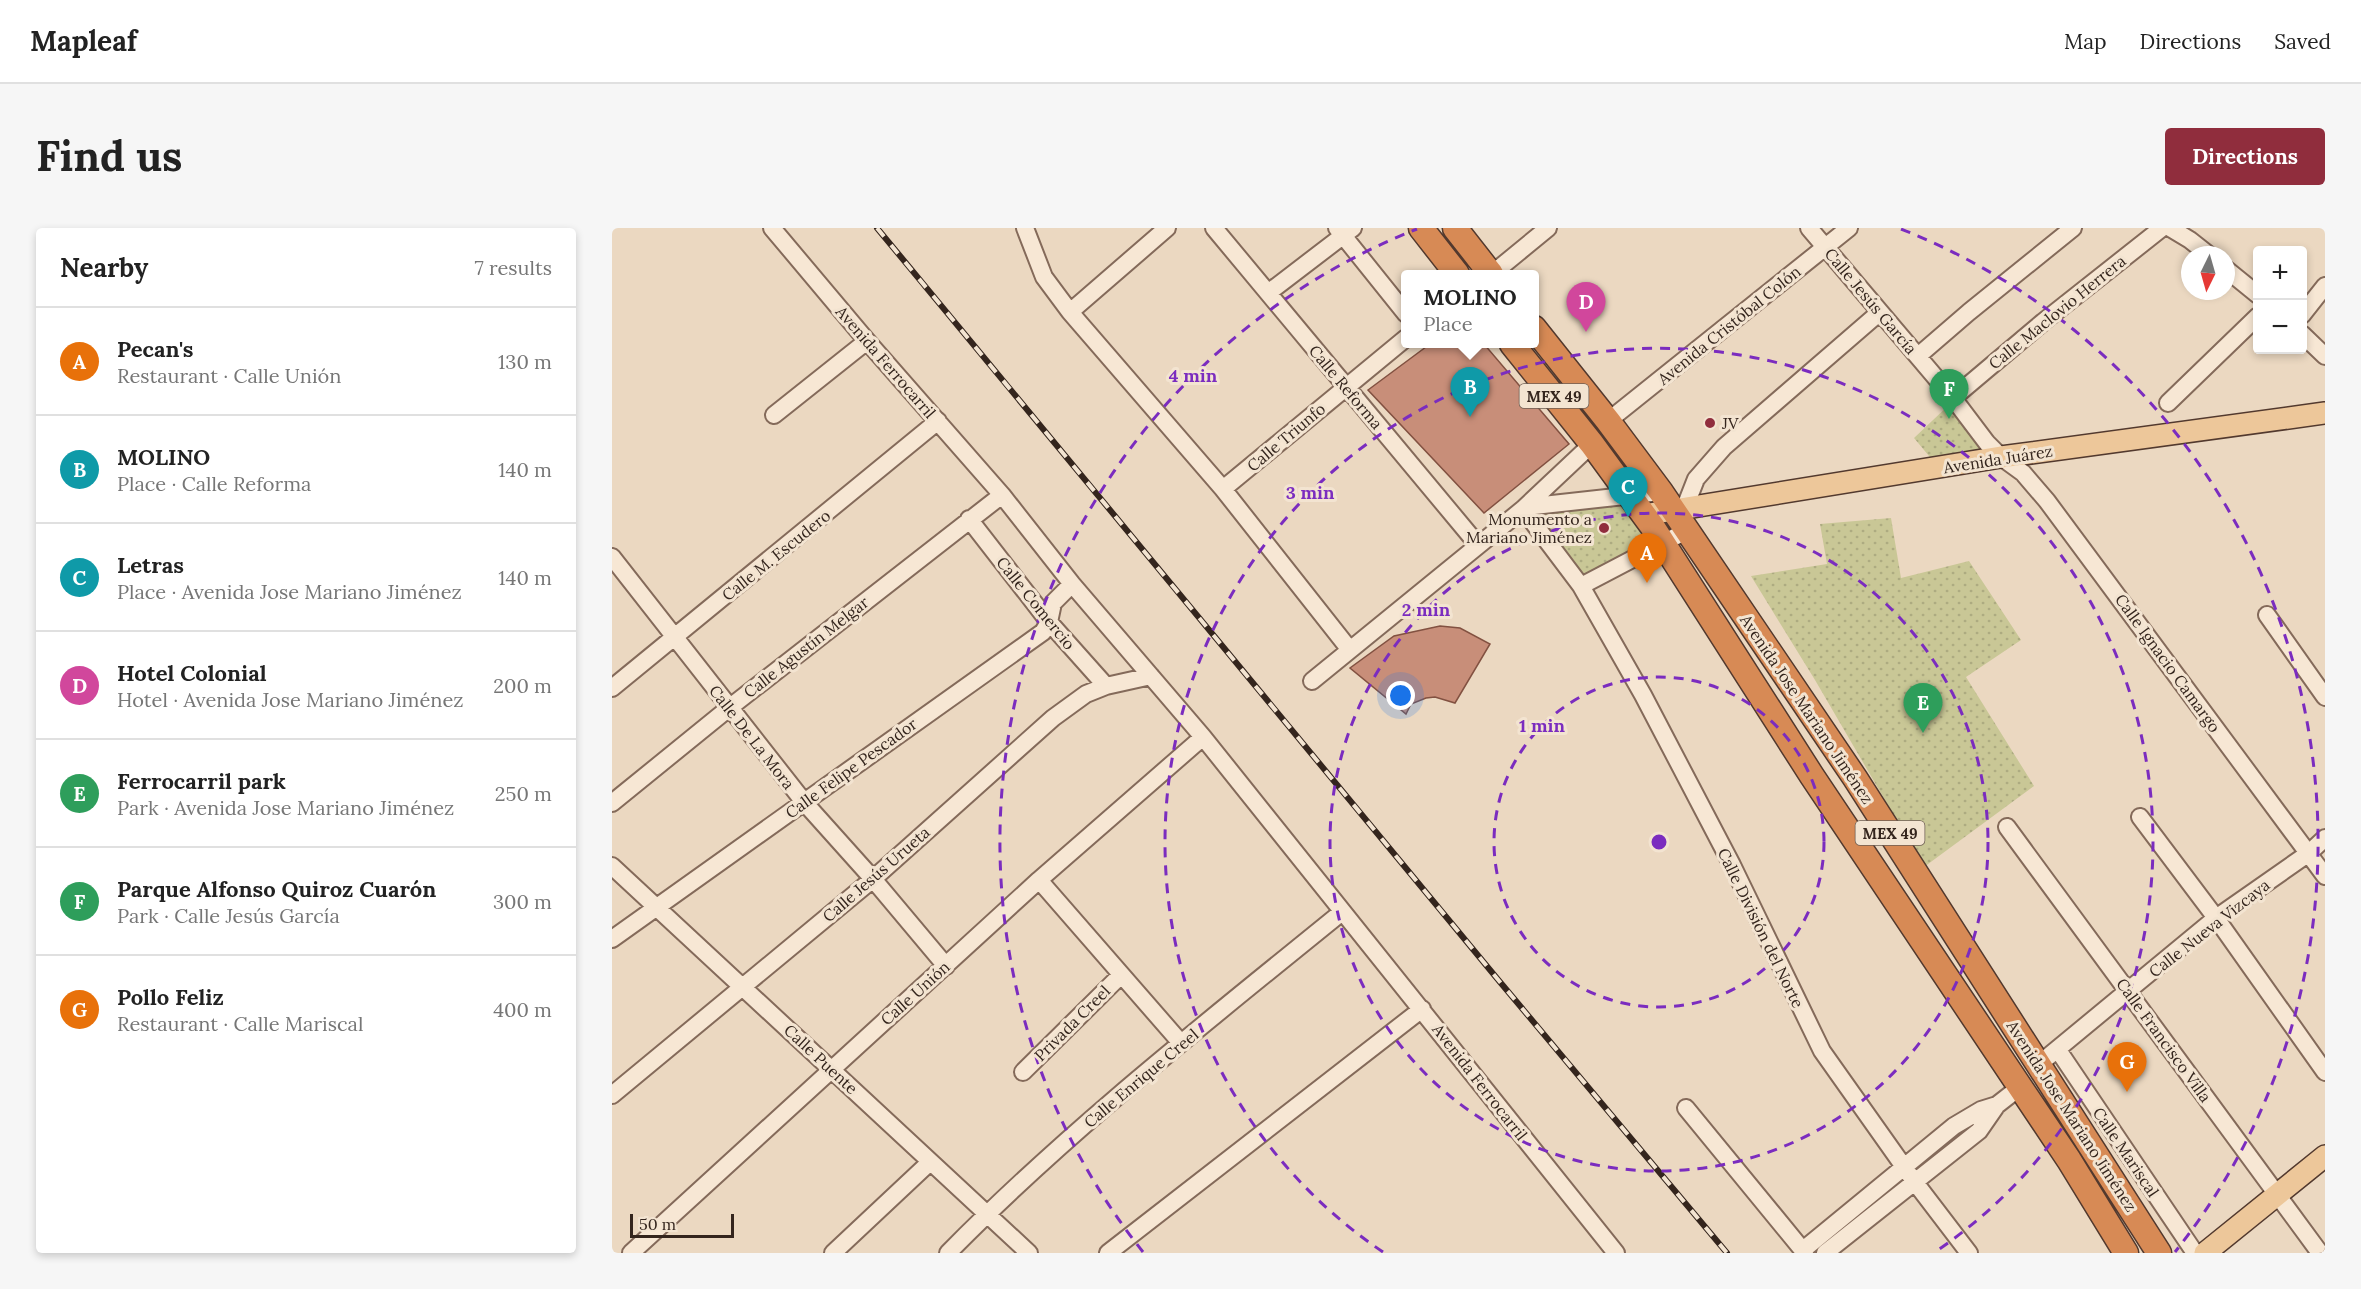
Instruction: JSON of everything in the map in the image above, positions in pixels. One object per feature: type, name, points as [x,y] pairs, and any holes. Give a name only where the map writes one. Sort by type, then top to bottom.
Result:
[{"type":"highway","points":[[1421,228],[1454,270]]},
{"type":"highway","points":[[1455,228],[1488,270]]},
{"type":"highway","name":"Avenida Jose Mariano Jiménez","points":[[1539,334],[1672,503],[1686,531],[1855,778],[2159,1253]]},
{"type":"highway","name":"Avenida Jose Mariano Jiménez","points":[[1515,348],[1592,444],[1663,544],[1812,776],[2069,1160],[2126,1253]]},
{"type":"main road","name":"Avenida Juárez","points":[[1672,503],[2325,413]]},
{"type":"main road","points":[[1636,505],[1672,503]]},
{"type":"main road","points":[[2205,1253],[2325,1156]]},
{"type":"street","name":"Avenida Ferrocarril","points":[[772,228],[1002,495],[1072,584],[1203,737],[1616,1253]]},
{"type":"street","points":[[1025,228],[1044,277],[1070,312],[1223,489],[1350,650]]},
{"type":"street","points":[[1070,312],[1167,228]]},
{"type":"street","name":"Calle Reforma","points":[[1214,228],[1478,545]]},
{"type":"street","points":[[1496,270],[1548,228]]},
{"type":"street","name":"Calle Jesús García","points":[[1809,228],[2001,458]]},
{"type":"street","name":"Avenida Cristóbal Colón","points":[[1608,421],[1849,228]]},
{"type":"street","points":[[1918,356],[2073,228]]},
{"type":"street","name":"Calle Maclovio Herrera","points":[[1953,398],[2043,322],[2162,228]]},
{"type":"street","points":[[2170,228],[2194,234]]},
{"type":"street","points":[[1268,293],[1344,231],[1401,307]]},
{"type":"street","points":[[2235,276],[2253,291]]},
{"type":"street","points":[[2307,309],[2325,286]]},
{"type":"street","points":[[1672,503],[1724,447],[1880,312]]},
{"type":"street","points":[[2168,403],[2253,321]]},
{"type":"street","points":[[2307,339],[2325,356]]},
{"type":"street","points":[[774,415],[867,341]]},
{"type":"street","name":"Calle Triunfo","points":[[1223,489],[1401,342]]},
{"type":"street","name":"Calle M. Escudero","points":[[612,688],[938,421]]},
{"type":"street","points":[[1312,681],[1524,508],[1592,444]]},
{"type":"street","name":"Calle Ignacio Camargo","points":[[2001,458],[2023,473],[2047,501],[2325,876]]},
{"type":"street","name":"Calle Agustín Melgar","points":[[612,803],[729,708],[1002,495]]},
{"type":"street","points":[[1524,508],[1636,505]]},
{"type":"street","points":[[1524,508],[1581,586],[1686,531]]},
{"type":"street","name":"Calle Comercio","points":[[969,519],[1050,622],[1106,686]]},
{"type":"street","name":"Calle De La Mora","points":[[612,557],[804,802],[946,966]]},
{"type":"street","name":"Calle Felipe Pescador","points":[[612,939],[1043,632],[1050,622],[1053,603],[1072,584]]},
{"type":"street","name":"Calle División del Norte","points":[[1581,586],[1643,694],[1732,865],[1822,1051],[1914,1181],[1969,1253]]},
{"type":"street","points":[[2267,615],[2325,697]]},
{"type":"street","name":"Calle Jesús Urueta","points":[[612,1095],[873,879],[1053,718],[1086,694],[1106,686],[1151,676]]},
{"type":"street","name":"Calle Unión","points":[[631,1253],[1039,880],[1203,737]]},
{"type":"street","points":[[2140,817],[2216,918],[2325,1072]]},
{"type":"street","name":"Calle Francisco Villa","points":[[2007,827],[2320,1253]]},
{"type":"street","name":"Calle Nueva Vizcaya","points":[[2038,1065],[2216,918],[2308,853],[2325,838]]},
{"type":"street","name":"Calle Puente","points":[[612,866],[831,1068],[929,1163],[1029,1253]]},
{"type":"street","name":"Privada Creel","points":[[1039,880],[1181,1043]]},
{"type":"street","name":"Calle Enrique Creel","points":[[948,1253],[986,1215],[1181,1043],[1342,912]]},
{"type":"street","name":"Privada Creel","points":[[1023,1072],[1121,975]]},
{"type":"street","points":[[1108,1253],[1422,1009]]},
{"type":"street","name":"Calle Mariscal","points":[[2058,1050],[2195,1253]]},
{"type":"street","points":[[1825,1253],[1979,1131],[1998,1105],[2020,1087]]},
{"type":"street","points":[[1686,1108],[1804,1251],[1904,1166],[1965,1119],[1981,1110],[1998,1105]]},
{"type":"street","points":[[833,1253],[929,1163]]},
{"type":"shaded area","points":[[1951,403],[1992,454],[1934,462],[1914,438]]},
{"type":"shaded area","points":[[1620,504],[1656,543],[1582,582],[1528,509]]},
{"type":"shaded area","points":[[1891,518],[1901,578],[1969,561],[2021,640],[1966,677],[2034,786],[1924,867],[1815,680],[1751,576],[1827,564],[1820,524]]},
{"type":"building","points":[[1425,348],[1487,348],[1569,444],[1484,513],[1368,390]]},
{"type":"building","points":[[1440,626],[1460,628],[1490,644],[1455,703],[1435,697],[1426,698],[1411,704],[1406,714],[1350,668],[1394,636]]},
{"type":"railway","points":[[877,228],[1727,1253]]},
{"type":"place","name":"Hotel Colonial","points":[[1586,332]]},
{"type":"place","name":"MOLINO","points":[[1470,417]]},
{"type":"place","name":"Parque Alfonso Quiroz Cuarón","points":[[1949,419]]},
{"type":"place","name":"JV","points":[[1710,423]]},
{"type":"place","name":"Letras","points":[[1628,517]]},
{"type":"place","name":"Monumento a Mariano Jiménez","points":[[1604,528]]},
{"type":"place","name":"Pecan's","points":[[1647,583]]},
{"type":"place","name":"Ferrocarril park","points":[[1923,733]]},
{"type":"place","name":"Pollo Feliz","points":[[2127,1092]]}]
